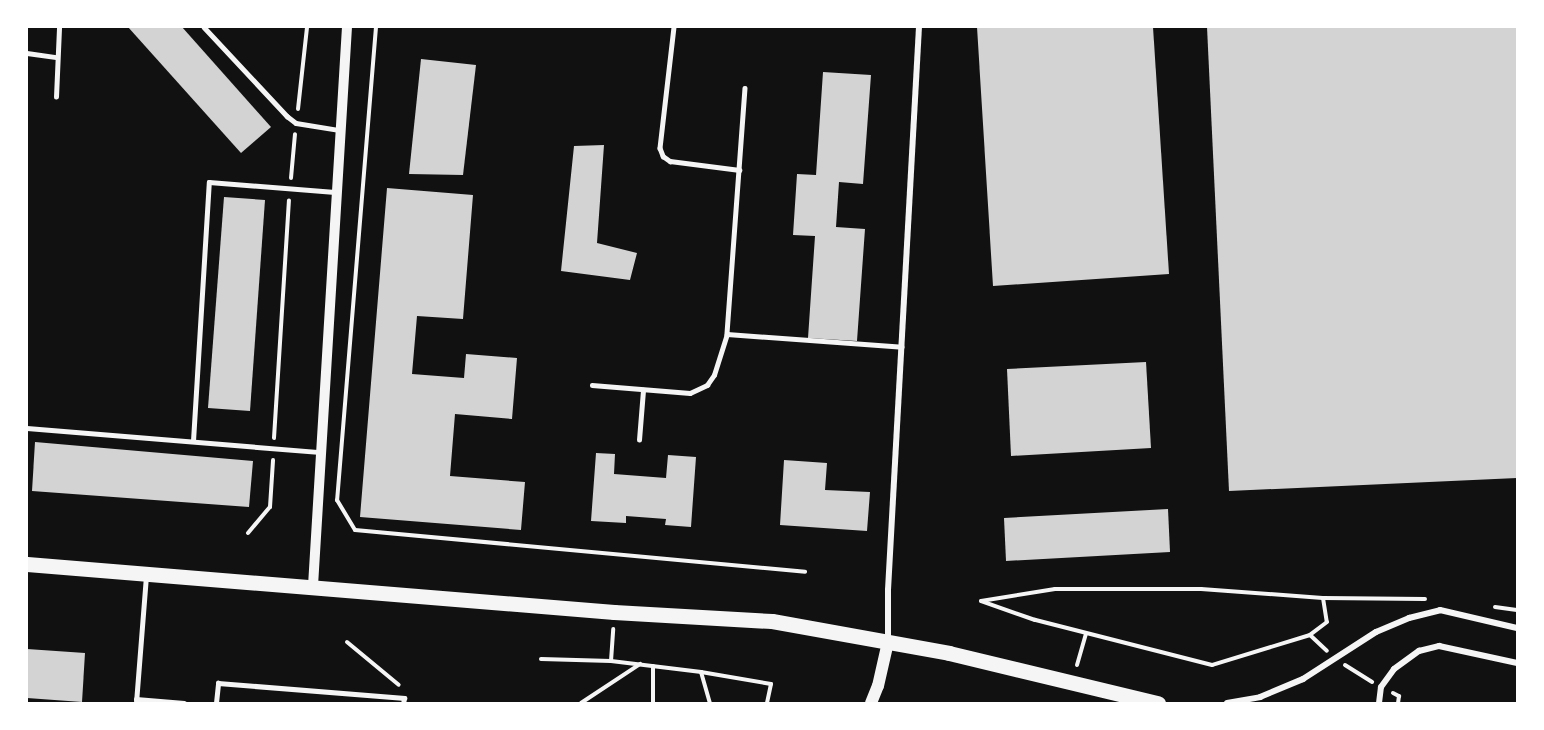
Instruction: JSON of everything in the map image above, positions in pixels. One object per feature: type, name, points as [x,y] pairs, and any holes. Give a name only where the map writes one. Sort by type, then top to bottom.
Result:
[{"type":"main road","points":[[27,564],[614,612],[754,618],[950,653],[1158,703]]},
{"type":"main road","points":[[871,703],[878,686],[888,642]]},
{"type":"street","points":[[313,586],[335,192],[347,27]]},
{"type":"street","points":[[888,642],[888,590],[919,27]]},
{"type":"street","points":[[1227,703],[1260,697],[1303,679],[1376,632],[1409,618],[1440,610],[1517,628]]},
{"type":"street","points":[[1379,703],[1381,687],[1394,669],[1419,651],[1439,646],[1517,663]]},
{"type":"lane","points":[[56,97],[56,57],[60,27]]},
{"type":"lane","points":[[204,27],[296,123],[339,130]]},
{"type":"lane","points":[[674,27],[660,148],[663,156],[670,161],[739,170]]},
{"type":"lane","points":[[27,52],[56,57]]},
{"type":"lane","points":[[592,385],[690,393],[707,385],[720,364],[727,334],[745,88]]},
{"type":"lane","points":[[193,441],[208,182],[335,192]]},
{"type":"lane","points":[[727,334],[902,347]]},
{"type":"lane","points":[[639,440],[643,390]]},
{"type":"lane","points":[[27,428],[320,452]]},
{"type":"lane","points":[[146,573],[136,701],[184,703]]},
{"type":"lane","points":[[216,703],[218,683],[404,698],[404,703]]},
{"type":"path","points":[[249,533],[270,507],[290,188],[307,27]]},
{"type":"path","points":[[376,27],[337,500],[355,530],[805,572]]},
{"type":"path","points":[[1055,589],[1201,589],[1323,598],[1327,622],[1310,635],[1212,665],[1086,634],[981,601],[1055,589]]},
{"type":"path","points":[[611,661],[614,612]]},
{"type":"path","points":[[1072,682],[1086,634]]},
{"type":"path","points":[[1310,635],[1330,653]]},
{"type":"path","points":[[346,642],[404,690]]},
{"type":"path","points":[[541,659],[640,664],[771,684],[767,703]]},
{"type":"path","points":[[582,703],[640,664]]},
{"type":"path","points":[[1344,665],[1372,682]]},
{"type":"path","points":[[653,666],[654,703]]},
{"type":"path","points":[[700,672],[710,703]]},
{"type":"path","points":[[1398,703],[1399,696]]},
{"type":"building","points":[[128,27],[182,27],[271,127],[241,153]]},
{"type":"building","points":[[977,27],[1153,27],[1169,274],[993,286]]},
{"type":"building","points":[[1207,27],[1517,27],[1517,478],[1229,491]]},
{"type":"building","points":[[421,59],[476,65],[463,175],[409,174]]},
{"type":"building","points":[[823,72],[871,75],[863,184],[839,182],[836,227],[865,229],[857,341],[808,338],[815,236],[793,235],[797,174],[816,175]]},
{"type":"building","points":[[604,145],[597,243],[637,253],[630,280],[561,271],[574,146]]},
{"type":"building","points":[[387,188],[473,195],[463,319],[417,316],[412,374],[464,378],[466,354],[517,358],[512,419],[455,414],[450,476],[525,482],[521,530],[360,517]]},
{"type":"building","points":[[224,197],[265,200],[250,411],[208,408]]},
{"type":"building","points":[[1146,362],[1151,448],[1011,456],[1007,369]]},
{"type":"building","points":[[35,442],[253,461],[249,507],[32,491]]},
{"type":"building","points":[[596,453],[615,454],[614,474],[666,478],[668,455],[696,457],[691,527],[665,525],[666,519],[626,516],[626,523],[591,521]]},
{"type":"building","points":[[784,460],[827,463],[825,490],[870,492],[867,531],[780,525]]},
{"type":"building","points":[[1168,509],[1170,552],[1006,561],[1004,518]]},
{"type":"building","points":[[27,649],[85,653],[82,702],[27,698]]}]
